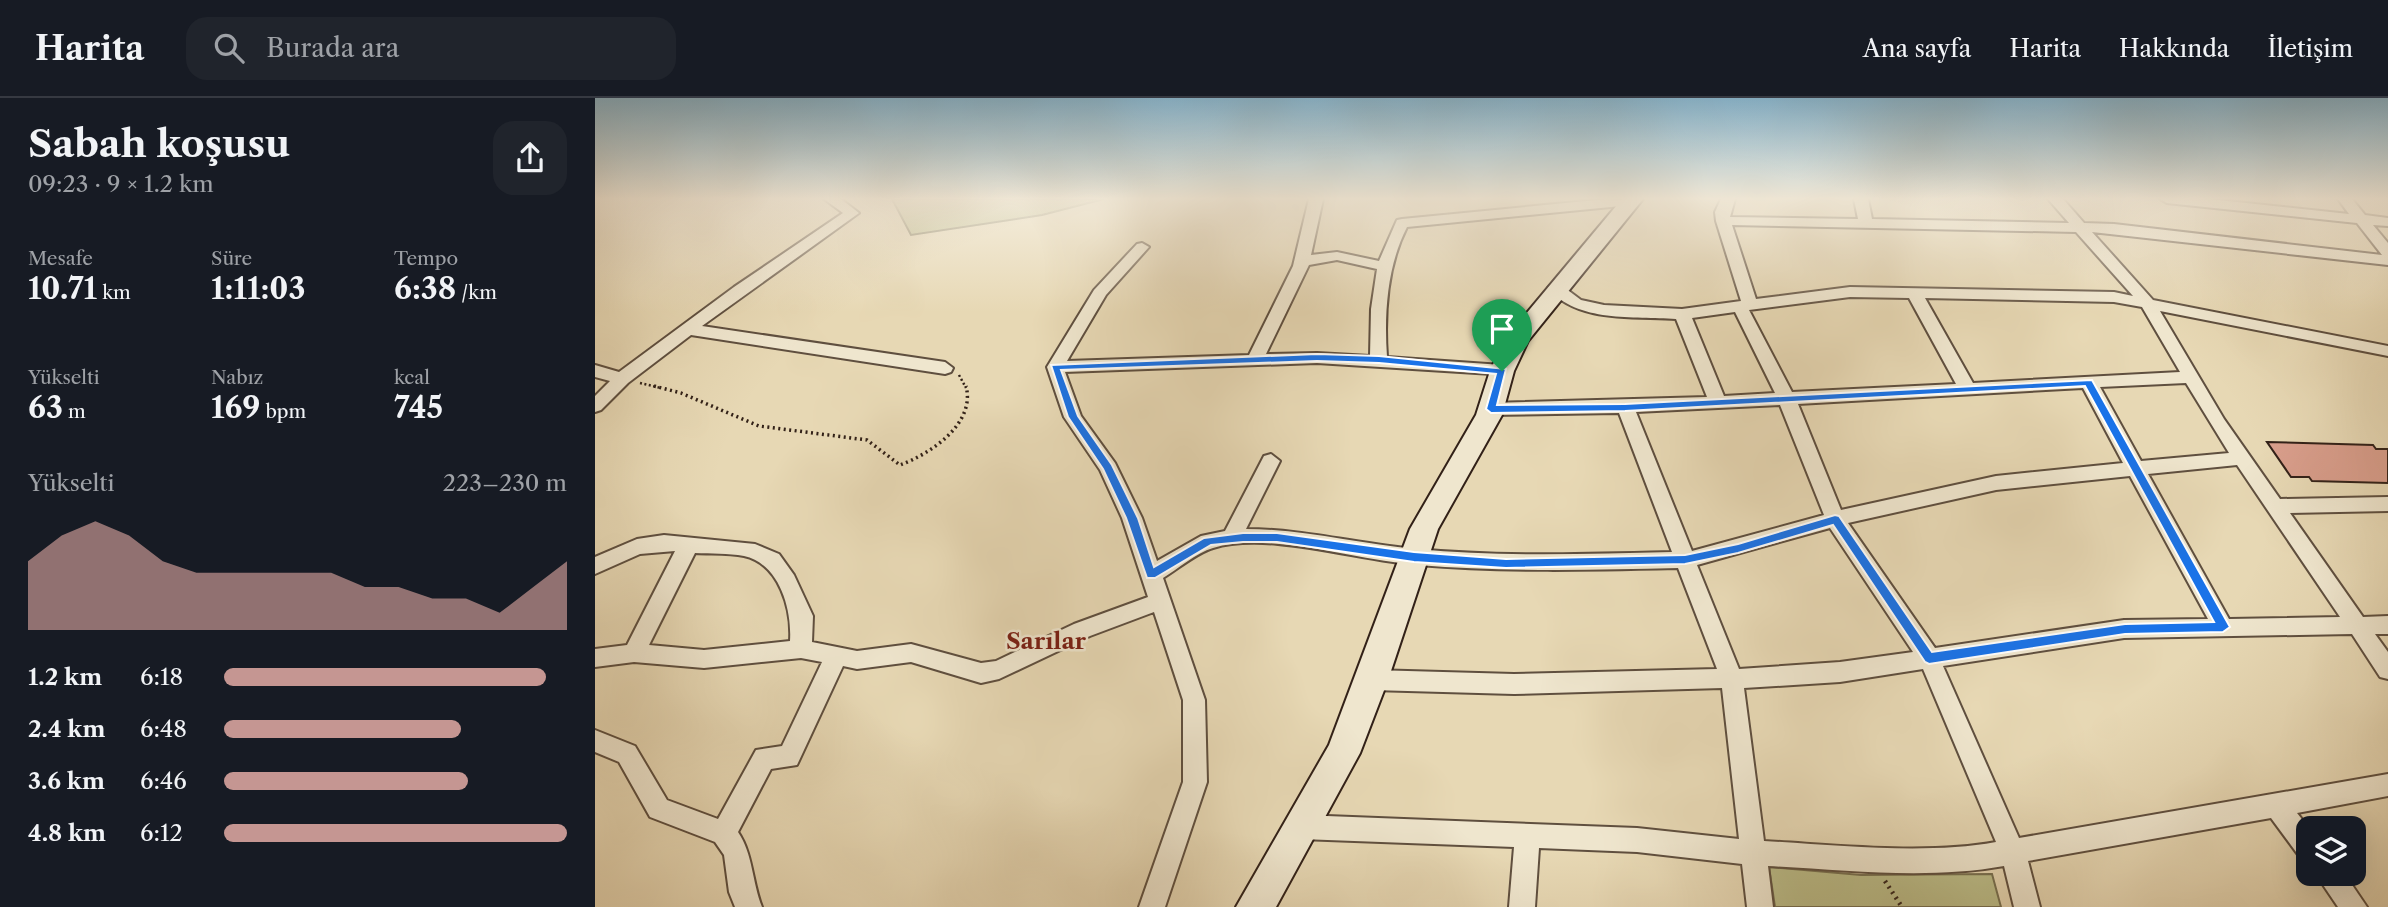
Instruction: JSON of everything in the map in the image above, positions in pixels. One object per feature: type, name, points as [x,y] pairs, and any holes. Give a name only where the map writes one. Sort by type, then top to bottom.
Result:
[{"type":"street","points":[[595,406],[622,379],[686,329],[818,237]]},
{"type":"street","points":[[1254,360],[1302,261],[1307,237]]},
{"type":"street","points":[[1379,360],[1376,335],[1387,267],[1397,237]]},
{"type":"street","points":[[1255,907],[1343,753],[1373,680],[1429,520],[1491,409],[1502,371],[1517,339],[1600,237]]},
{"type":"street","points":[[1727,237],[1744,304],[1787,399],[1835,519],[1929,658],[2013,853],[2027,907]]},
{"type":"street","points":[[2088,237],[2147,302],[2241,458],[2388,670]]},
{"type":"street","points":[[2189,237],[2388,260]]},
{"type":"street","points":[[2375,237],[2388,253]]},
{"type":"street","points":[[1055,367],[1100,293],[1142,247]]},
{"type":"street","points":[[1302,261],[1337,256],[1387,267]]},
{"type":"street","points":[[1556,288],[1576,304],[1604,310],[1682,314],[1819,294],[2114,297],[2388,351]]},
{"type":"street","points":[[1915,294],[1967,388]]},
{"type":"street","points":[[1682,314],[1718,402]]},
{"type":"street","points":[[686,329],[945,368]]},
{"type":"street","points":[[1055,367],[1317,358],[1379,360],[1502,371]]},
{"type":"street","points":[[1055,367],[1073,417],[1108,468],[1132,518],[1194,700],[1195,782],[1152,907]]},
{"type":"street","points":[[595,371],[622,379]]},
{"type":"street","points":[[1491,409],[1625,407],[2190,377]]},
{"type":"street","points":[[2088,382],[2223,627]]},
{"type":"street","points":[[1625,407],[1732,679],[1760,907]]},
{"type":"street","points":[[1151,575],[1208,541],[1232,538],[1277,537],[1414,557],[1506,563],[1685,560],[1738,548],[1835,519],[1996,483],[2241,458]]},
{"type":"street","points":[[1232,538],[1271,461]]},
{"type":"street","points":[[2275,506],[2388,504]]},
{"type":"street","points":[[595,566],[637,547],[664,542],[748,549],[772,561],[787,581],[802,616],[801,649]]},
{"type":"street","points":[[634,653],[689,544]]},
{"type":"street","points":[[595,658],[634,653],[704,659],[801,649],[857,660],[911,653],[981,673],[999,670],[1082,630],[1160,601]]},
{"type":"street","points":[[1373,680],[1514,684],[1732,679],[1840,672],[2125,629],[2388,625]]},
{"type":"street","points":[[723,833],[764,758],[789,757],[836,657]]},
{"type":"street","points":[[595,741],[627,754],[659,809],[723,833],[736,851],[742,892],[749,907]]},
{"type":"street","points":[[1301,827],[1637,840],[1754,853],[1926,859],[2013,853],[2388,785]]},
{"type":"street","points":[[2277,805],[2296,831]]},
{"type":"street","points":[[1522,907],[1527,835]]},
{"type":"street","points":[[2338,886],[2354,907]]},
{"type":"path","points":[[622,379],[681,393],[759,426],[867,440],[900,465],[919,459],[950,432],[964,411],[967,391],[959,374],[945,368]]},
{"type":"green space","points":[[1769,867],[1861,875],[1992,874],[2001,907],[1775,907]]},
{"type":"building","points":[[2267,442],[2373,445],[2376,449],[2388,449],[2388,483],[2312,481],[2309,477],[2291,477]]},
{"type":"district","name":"Sarılar","points":[[1046,641]]},
{"type":"route","points":[[1317,358],[1379,360],[1502,371],[1491,409],[1625,407],[2088,382],[2192,566],[2223,627],[2125,629],[1929,658],[1835,519],[1738,548],[1685,560],[1506,563],[1414,557],[1277,537],[1243,537],[1208,541],[1151,575],[1132,518],[1108,468],[1073,417],[1055,367],[1317,358]]}]
